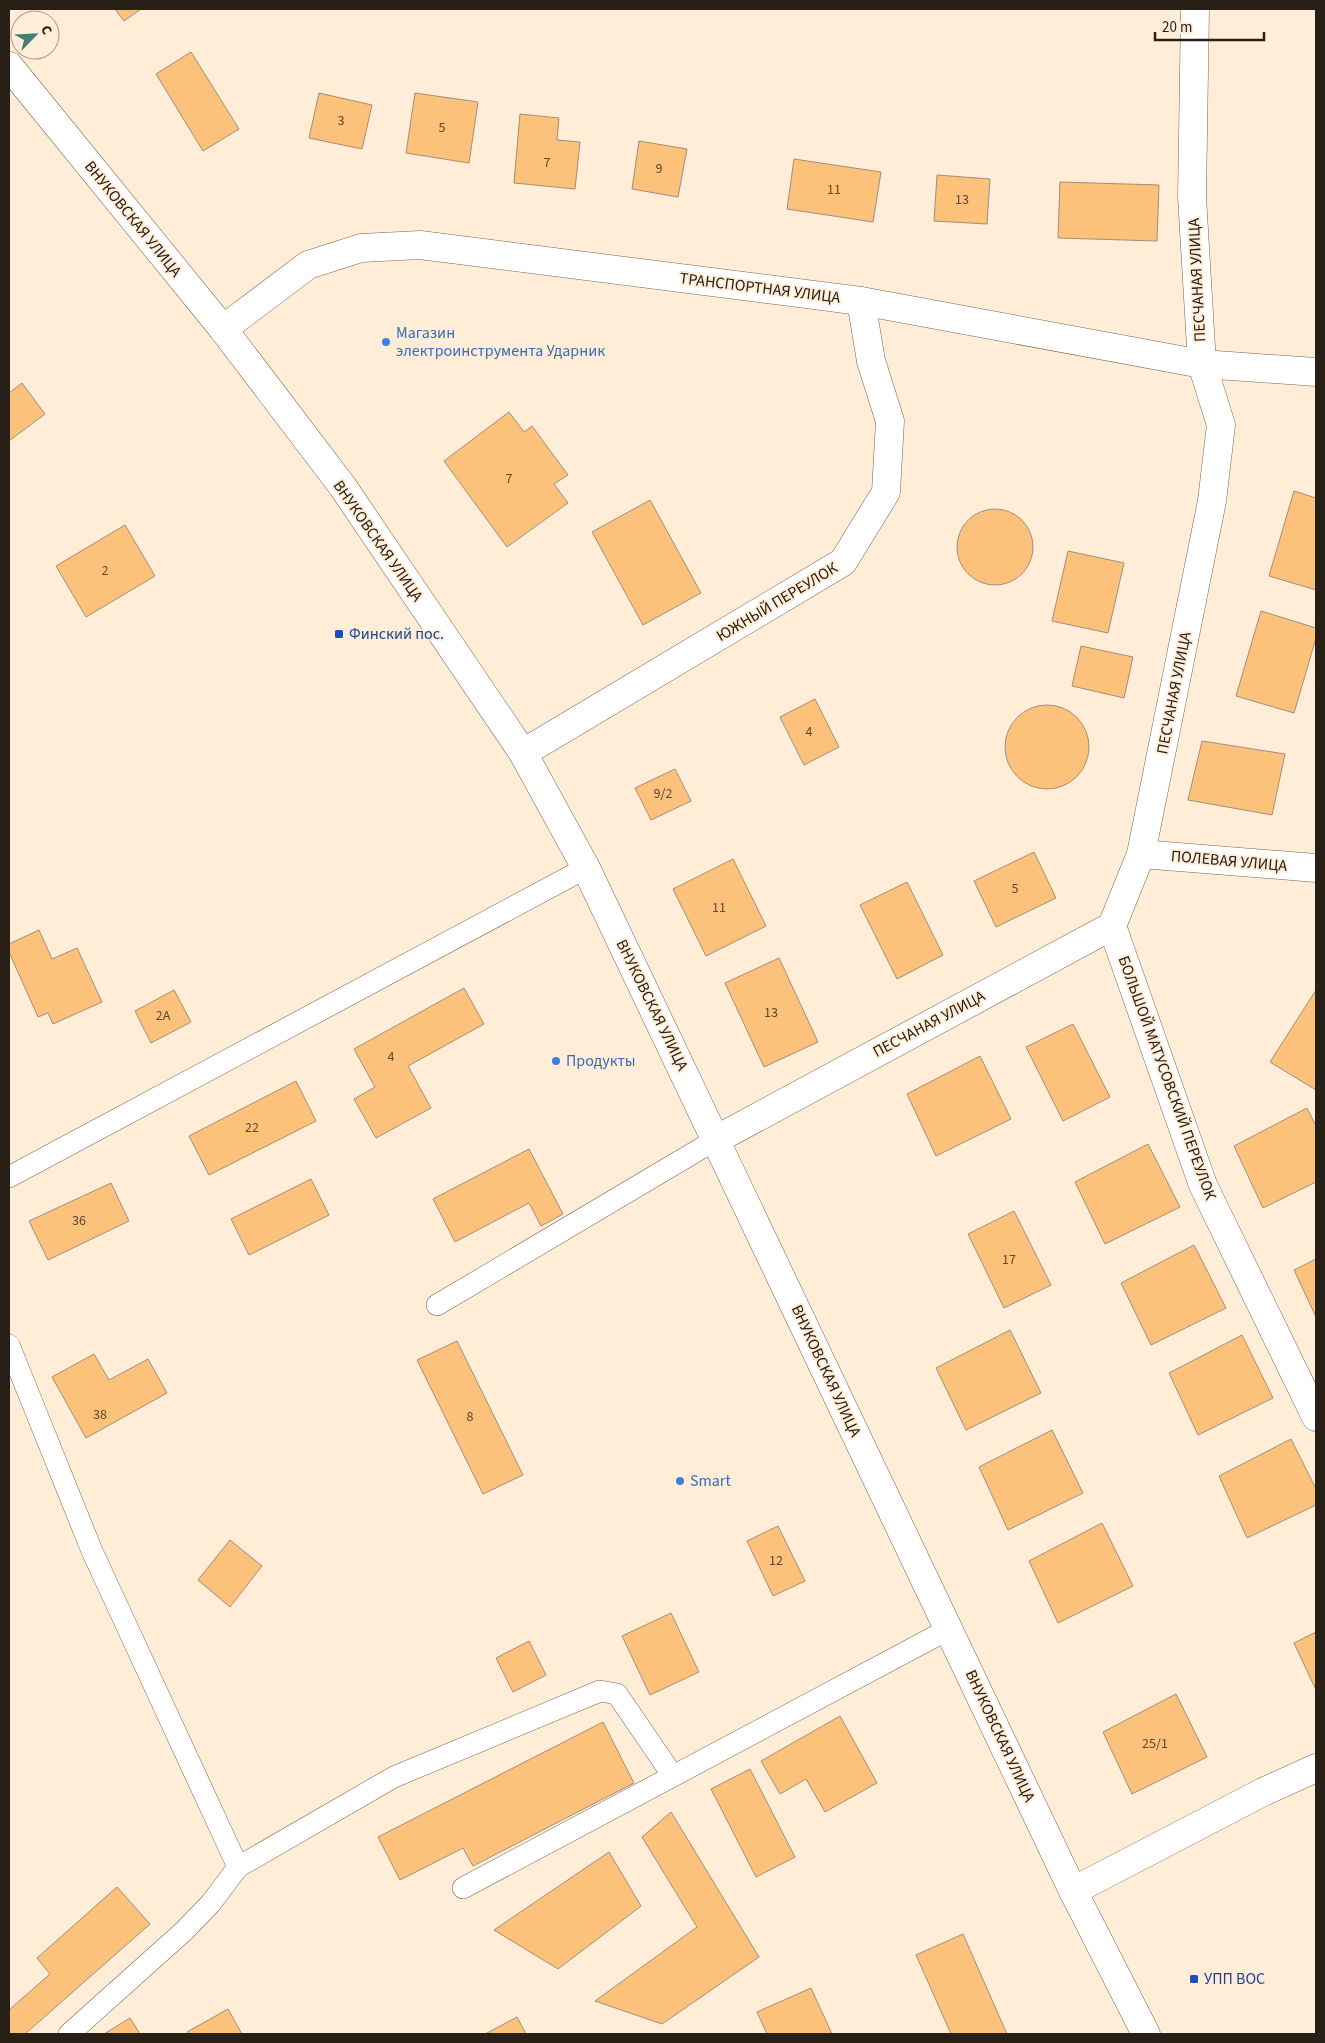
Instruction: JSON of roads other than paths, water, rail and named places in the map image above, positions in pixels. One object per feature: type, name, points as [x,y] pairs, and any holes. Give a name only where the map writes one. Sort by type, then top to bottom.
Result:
[{"type":"street","name":"ПЕСЧАНАЯ УЛИЦА","points":[[717,1139],[1112,926],[1141,854],[1212,501],[1221,425],[1202,364],[1192,197],[1194,9]]},
{"type":"street","name":"ВНУКОВСКАЯ УЛИЦА","points":[[9,66],[223,329],[342,488],[523,753],[586,868],[717,1139],[1073,1891],[1146,2034]]},
{"type":"street","name":"ТРАНСПОРТНАЯ УЛИЦА","points":[[223,329],[308,265],[361,248],[420,245],[861,300],[1202,364],[1316,372]]},
{"type":"street","name":"ЮЖНЫЙ ПЕРЕУЛОК","points":[[523,753],[843,562],[886,492],[890,421],[872,360],[861,300]]},
{"type":"street","name":"ПОЛЕВАЯ УЛИЦА","points":[[1141,854],[1316,868]]},
{"type":"street","name":"БОЛЬШОЙ МАТУСОВСКИЙ ПЕРЕУЛОК","points":[[1112,926],[1203,1185],[1316,1417]]},
{"type":"street","points":[[1073,1891],[1263,1792],[1316,1768]]},
{"type":"lane","points":[[9,1177],[586,868]]},
{"type":"lane","points":[[437,1305],[717,1139]]},
{"type":"lane","points":[[9,1345],[92,1551],[238,1867]]},
{"type":"lane","points":[[463,1888],[949,1629]]},
{"type":"lane","points":[[70,2034],[184,1931],[212,1903],[238,1867],[394,1777],[600,1691],[617,1694],[673,1776]]},
{"type":"place","name":"Магазин электроинструмента Ударник","points":[[386,342]]},
{"type":"place","name":"Финский пос.","points":[[339,634]]},
{"type":"place","name":"Продукты","points":[[556,1061]]},
{"type":"place","name":"Smart","points":[[680,1481]]},
{"type":"place","name":"УПП ВОС","points":[[1194,1979]]}]
